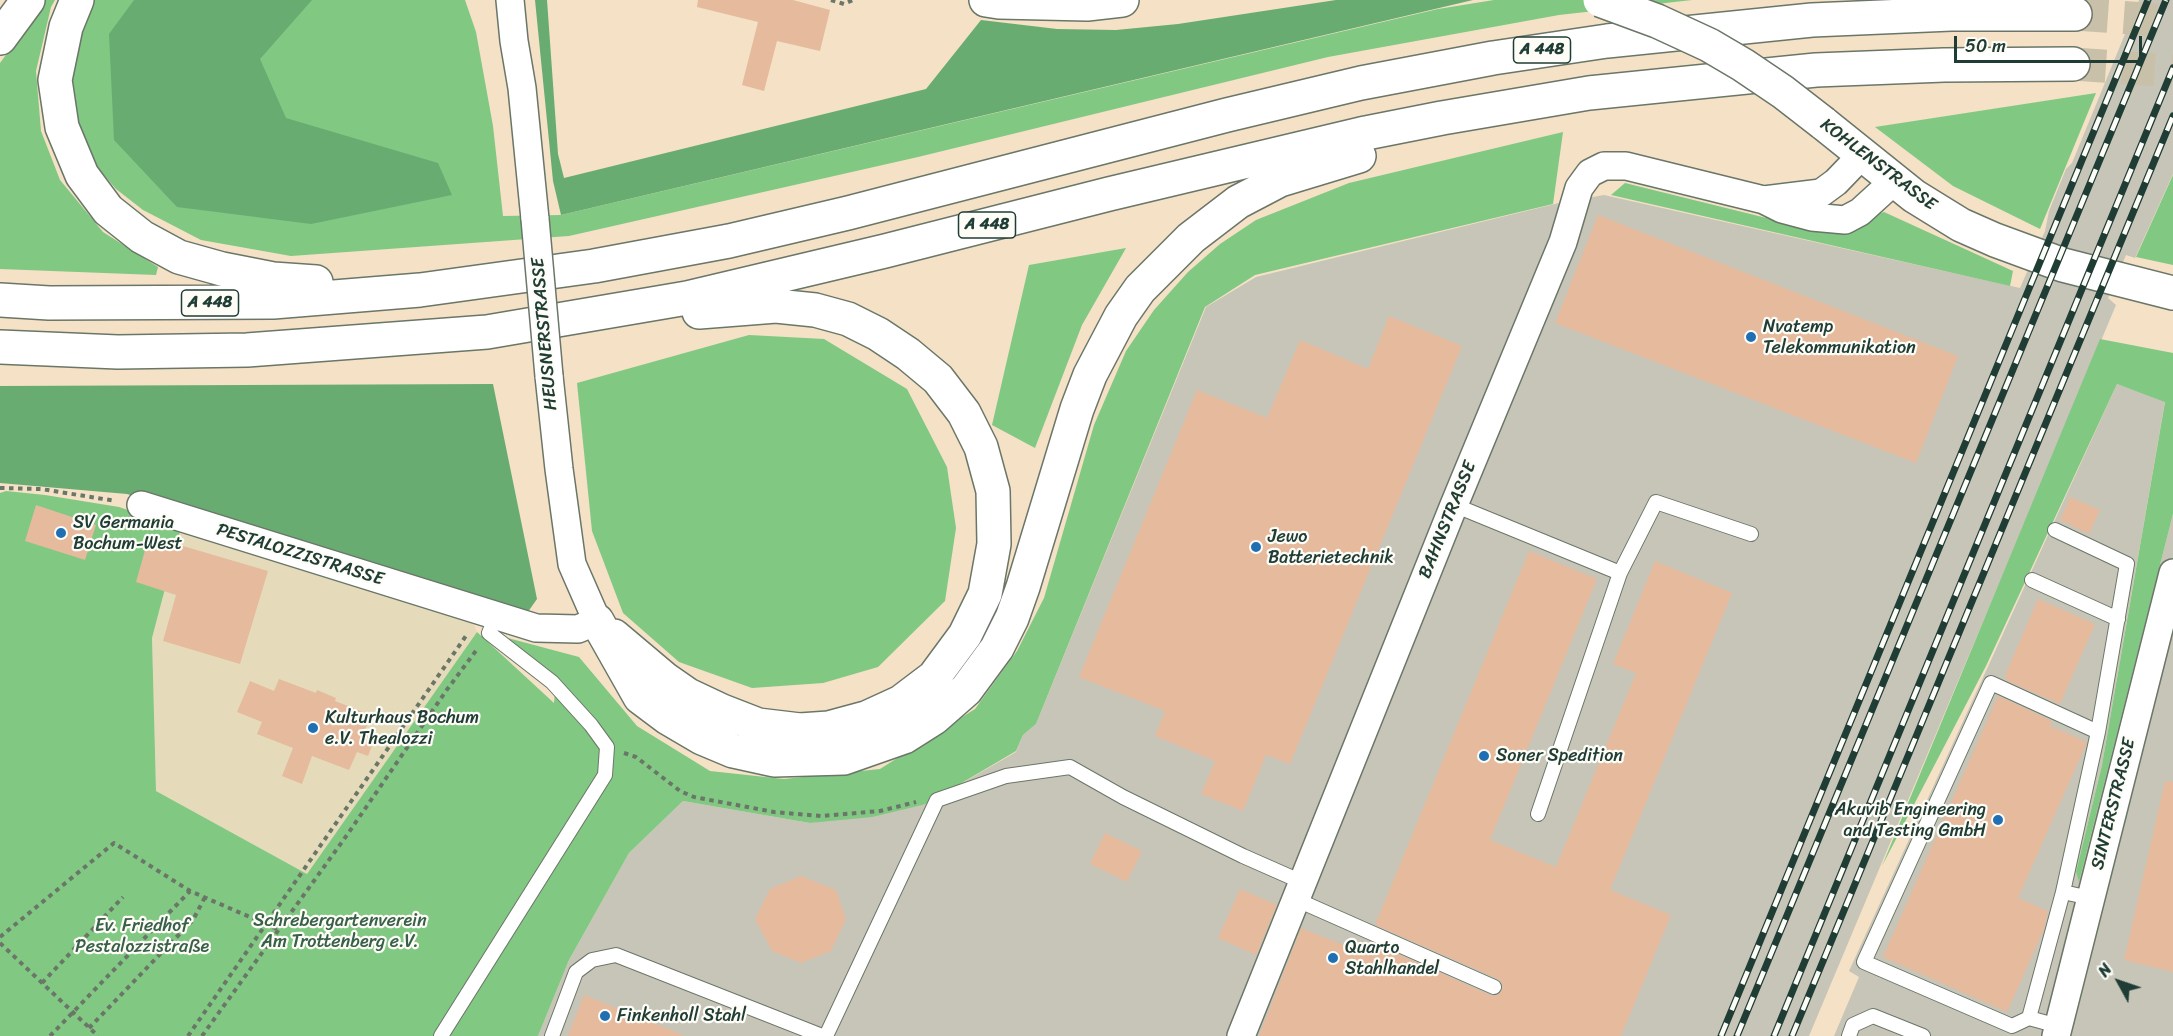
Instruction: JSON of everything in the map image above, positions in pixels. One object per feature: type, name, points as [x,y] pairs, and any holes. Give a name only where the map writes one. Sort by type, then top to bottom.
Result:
[{"type":"main road","points":[[0,38],[28,0]]},
{"type":"main road","points":[[77,0],[66,27],[55,80],[62,127],[82,175],[108,210],[142,237],[179,257],[222,269],[273,279],[420,290]]},
{"type":"main road","points":[[986,0],[1087,4],[1122,0]]},
{"type":"main road","name":"KOHLENSTRASSE","points":[[1600,0],[1657,21],[1709,45],[1767,81],[1914,196],[1961,225],[2063,265],[2173,293]]},
{"type":"main road","name":"A 448","points":[[0,300],[49,303],[185,304],[273,302],[420,290],[594,266],[729,241],[860,210],[1238,112],[1360,83],[1493,58],[1607,41],[1812,20],[1951,14],[2075,14]]},
{"type":"main road","name":"A 448","points":[[0,347],[118,352],[247,350],[487,332],[687,298],[1362,134],[1589,93],[1816,70],[1944,65],[2073,64]]},
{"type":"main road","points":[[597,621],[640,697],[668,718],[702,738],[733,751],[774,760],[844,758],[904,737],[934,718],[966,690],[997,648],[1012,618],[1023,587],[1077,409],[1090,375],[1121,316],[1140,289],[1191,238],[1238,202],[1280,180],[1341,160],[1400,147],[1442,118]]},
{"type":"main road","points":[[530,325],[776,306],[814,310],[848,319],[878,334],[908,354],[938,379],[964,413],[981,447],[993,491],[994,544],[985,594],[965,635],[934,677],[901,702],[866,718],[829,728],[800,730],[758,724],[688,695],[665,679],[597,621]]},
{"type":"street","name":"HEUSNERSTRASSE","points":[[497,0],[514,41]]},
{"type":"street","name":"HEUSNERSTRASSE","points":[[510,0],[522,88],[559,469],[572,564],[597,621]]},
{"type":"street","name":"BAHNSTRASSE","points":[[1764,200],[1821,193],[1836,182],[1862,155]]},
{"type":"street","name":"BAHNSTRASSE","points":[[1241,1036],[1454,505],[1563,242],[1579,188],[1590,173],[1604,166],[1626,166],[1764,200],[1782,209],[1812,217],[1845,220],[1860,212],[1894,181]]},
{"type":"street","name":"PESTALOZZISTRASSE","points":[[141,505],[488,620],[558,630],[578,629],[597,621]]},
{"type":"street","name":"SINTERSTRASSE","points":[[2057,1031],[2173,573]]},
{"type":"lane","points":[[1538,814],[1620,573],[1656,502],[1751,534]]},
{"type":"lane","points":[[1454,505],[1620,573]]},
{"type":"lane","points":[[2029,1018],[2062,892],[2098,732],[2127,564],[2055,530]]},
{"type":"lane","points":[[2032,580],[2118,619]]},
{"type":"lane","points":[[441,1036],[605,775],[607,747],[591,725],[552,682],[488,620]]},
{"type":"lane","points":[[2029,1018],[2012,1026],[1864,962],[1990,683],[2098,732]]},
{"type":"lane","points":[[552,1036],[576,972],[592,960],[616,955],[824,1036],[937,800],[1006,776],[1070,767],[1123,797],[1233,852],[1298,891],[1494,987]]},
{"type":"lane","points":[[2062,892],[2091,898]]},
{"type":"lane","points":[[1848,1036],[1853,1025],[1873,1016],[1923,1036]]},
{"type":"lane","points":[[2029,1018],[2057,1031]]},
{"type":"path","points":[[831,0],[844,4],[853,0]]},
{"type":"path","points":[[0,488],[41,489],[141,505]]},
{"type":"path","points":[[188,1036],[470,630],[488,620]]},
{"type":"path","points":[[202,1036],[446,691],[488,620]]},
{"type":"path","points":[[607,747],[636,758],[680,791],[694,797],[774,812],[821,816],[880,811],[924,800],[937,800]]},
{"type":"path","points":[[0,937],[114,843],[190,891],[277,929]]},
{"type":"path","points":[[50,1036],[190,891]]},
{"type":"path","points":[[42,983],[123,897]]},
{"type":"path","points":[[89,1028],[194,920],[205,897]]},
{"type":"path","points":[[0,943],[98,1036]]},
{"type":"shaded area","points":[[2139,0],[2173,0],[2173,174],[2135,258],[2126,255],[2108,298],[2116,305],[1809,1036],[538,1036],[569,960],[629,853],[683,801],[810,823],[926,804],[1016,752],[1023,735],[1036,724],[1206,307],[1256,277],[1559,203],[1604,195],[2020,288],[2045,231],[2049,211],[2066,169],[2072,163]]},
{"type":"shaded area","points":[[2117,384],[2165,401],[2102,765],[2076,872],[2079,881],[2173,514],[2173,1036],[1834,1036],[1859,977],[1849,971]]},
{"type":"shaded area","points":[[181,528],[469,613],[477,632],[307,874],[156,791],[152,638]]},
{"type":"green space","points":[[46,0],[55,0],[51,7],[36,71],[41,131],[60,180],[103,232],[158,267],[156,275],[0,269],[0,63]]},
{"type":"green space","points":[[91,0],[465,0],[476,32],[493,126],[503,216],[561,215],[1438,9],[1494,0],[1692,0],[1559,15],[1328,57],[918,157],[569,236],[291,256],[201,240],[143,210],[116,189],[92,161],[74,111],[71,74],[77,36]]},
{"type":"green space","points":[[134,0],[312,0],[260,59],[286,118],[438,163],[452,195],[311,224],[177,207],[114,140],[109,34]]},
{"type":"green space","points":[[535,0],[547,0],[558,154],[564,178],[926,89],[981,20],[1057,29],[1116,30],[1178,24],[1336,0],[1473,0],[561,215],[553,181]]},
{"type":"green space","points":[[2096,93],[2040,229],[1953,186],[1875,127]]},
{"type":"green space","points":[[1563,132],[1553,204],[1255,275],[1205,307],[1036,724],[1023,735],[1016,751],[926,804],[872,817],[810,823],[683,801],[629,853],[569,960],[538,1036],[0,1036],[0,493],[6,491],[45,495],[119,507],[181,528],[152,638],[156,791],[307,874],[477,632],[554,703],[556,680],[504,637],[579,657],[637,726],[710,771],[784,779],[880,769],[975,709],[1017,651],[1044,598],[1094,425],[1126,351],[1154,310],[1188,272],[1220,244],[1256,220],[1349,183]]},
{"type":"green space","points":[[2173,175],[2173,265],[2136,257]]},
{"type":"green space","points":[[1625,183],[1823,232],[1884,212],[2013,271],[2010,286],[1611,195]]},
{"type":"green space","points":[[1126,248],[1082,325],[1035,448],[992,425],[1029,265]]},
{"type":"green space","points":[[749,335],[824,339],[907,389],[947,467],[956,528],[945,601],[878,667],[823,683],[752,688],[679,662],[623,613],[592,531],[577,383]]},
{"type":"green space","points":[[2100,339],[2173,353],[2173,514],[2079,882],[2076,872],[2102,765],[2165,402],[2117,384],[1986,666],[1882,866]]},
{"type":"green space","points":[[493,384],[537,599],[525,616],[376,568],[127,494],[0,483],[0,386]]},
{"type":"building","points":[[698,0],[793,0],[830,10],[820,51],[777,41],[764,91],[742,85],[758,22],[697,7]]},
{"type":"building","name":"Nvatemp Telekommunikation","points":[[1598,215],[1958,356],[1916,463],[1555,323]]},
{"type":"building","name":"Jewo Batterietechnik","points":[[1389,316],[1462,346],[1290,764],[1266,755],[1243,811],[1201,794],[1215,761],[1155,736],[1165,711],[1079,677],[1197,390],[1267,418],[1300,340],[1368,369]]},
{"type":"building","points":[[2070,497],[2100,510],[2089,534],[2060,520]]},
{"type":"building","name":"SV Germania Bochum-West","points":[[36,505],[96,525],[85,560],[25,541]]},
{"type":"building","points":[[149,536],[268,571],[240,664],[163,641],[176,595],[136,582]]},
{"type":"building","name":"Soner Spedition","points":[[1529,551],[1597,579],[1490,840],[1556,867],[1636,673],[1613,664],[1655,561],[1732,593],[1610,890],[1671,915],[1621,1036],[1259,1036],[1301,928],[1364,953],[1369,941],[1490,995],[1496,996],[1502,991],[1503,985],[1498,979],[1375,925]]},
{"type":"building","points":[[2038,599],[2095,624],[2060,704],[2005,680]]},
{"type":"building","name":"Kulturhaus Bochum e.V. Thealozzi","points":[[279,679],[316,693],[317,690],[336,698],[335,701],[371,715],[364,733],[375,738],[368,756],[357,752],[349,770],[312,756],[302,784],[282,776],[293,748],[257,734],[262,722],[237,712],[250,681],[274,691]]},
{"type":"building","name":"Akuvib Engineering and Testing GmbH","points":[[1998,696],[2052,721],[2050,726],[2087,742],[2018,898],[2048,911],[2044,929],[2007,1012],[1883,957]]},
{"type":"building","points":[[2165,781],[2173,782],[2173,972],[2124,960]]},
{"type":"building","points":[[1105,833],[1142,851],[1127,882],[1090,864]]},
{"type":"building","points":[[801,876],[836,890],[846,919],[831,951],[801,963],[772,951],[755,919],[770,889]]},
{"type":"building","points":[[1240,889],[1277,905],[1256,955],[1218,938]]},
{"type":"building","name":"Finkenholl Stahl","points":[[584,995],[683,1035],[683,1036],[568,1036]]},
{"type":"tunnel","points":[[2075,14],[2173,21]]},
{"type":"tunnel","points":[[2073,64],[2173,71]]},
{"type":"railway","points":[[1721,1036],[2148,0]]},
{"type":"railway","points":[[1737,1036],[2166,0]]},
{"type":"railway","points":[[1774,1036],[2173,68]]},
{"type":"railway","points":[[1792,1036],[2173,116]]},
{"type":"place","name":"Nvatemp Telekommunikation","points":[[1751,337]]},
{"type":"place","name":"SV Germania Bochum-West","points":[[61,533]]},
{"type":"place","name":"Jewo Batterietechnik","points":[[1256,547]]},
{"type":"place","name":"Kulturhaus Bochum e.V. Thealozzi","points":[[313,728]]},
{"type":"place","name":"Soner Spedition","points":[[1484,756]]},
{"type":"place","name":"Akuvib Engineering and Testing GmbH","points":[[1998,820]]},
{"type":"place","name":"Quarto Stahlhandel","points":[[1333,958]]},
{"type":"place","name":"Finkenholl Stahl","points":[[605,1016]]},
{"type":"park label","name":"Schrebergartenverein Am Trottenberg e.V.","points":[[340,931]]},
{"type":"park label","name":"Ev. Friedhof Pestalozzistraße","points":[[142,936]]}]
